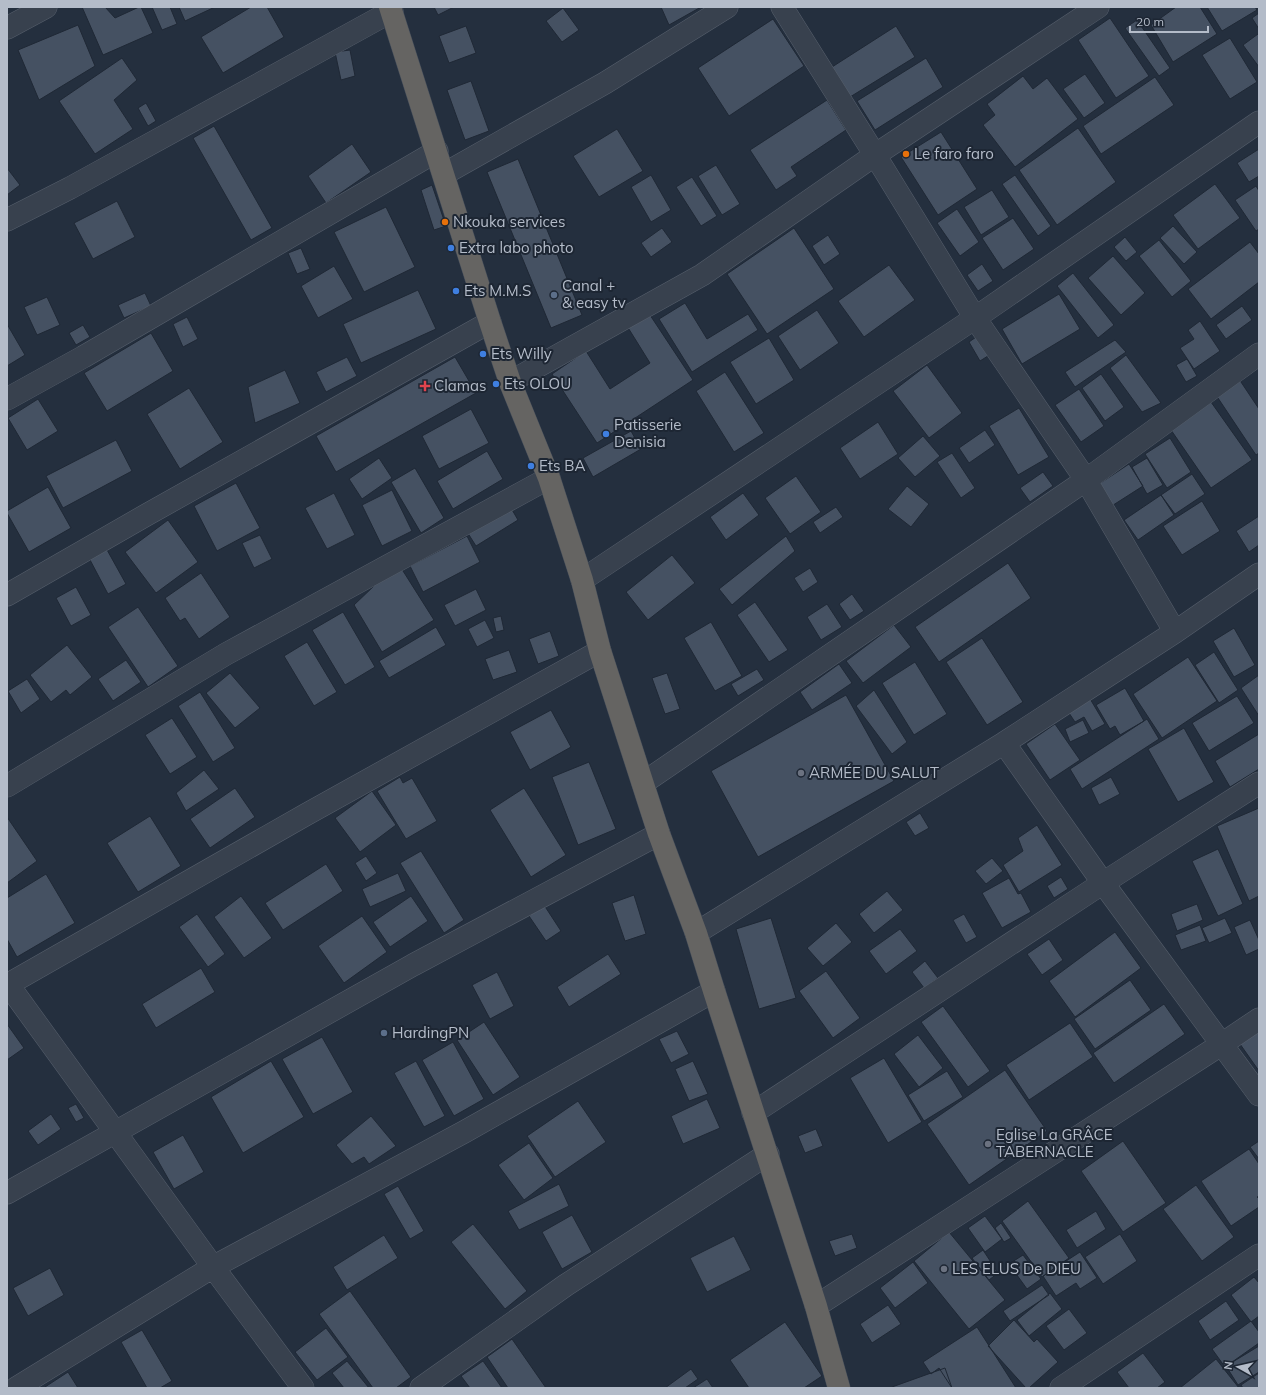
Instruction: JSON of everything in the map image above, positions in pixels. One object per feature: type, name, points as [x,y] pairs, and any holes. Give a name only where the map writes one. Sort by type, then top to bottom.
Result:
[{"type":"highway","points":[[391,9],[510,382],[549,478],[582,580],[600,651],[659,834],[696,933],[753,1113],[768,1154],[816,1306],[839,1388]]},
{"type":"street","points":[[7,28],[46,7]]},
{"type":"street","points":[[444,174],[606,83],[726,7]]},
{"type":"street","points":[[782,7],[975,318],[1086,480],[1175,632]]},
{"type":"street","points":[[510,382],[702,275],[875,155],[1098,7]]},
{"type":"street","points":[[7,220],[70,188],[391,9]]},
{"type":"street","points":[[582,580],[975,318],[1259,122]]},
{"type":"street","points":[[7,399],[90,353],[437,151]]},
{"type":"street","points":[[7,595],[490,322]]},
{"type":"street","points":[[643,783],[1086,480],[1259,354]]},
{"type":"street","points":[[7,786],[226,654],[549,478]]},
{"type":"street","points":[[696,933],[1004,743],[1175,632],[1259,574]]},
{"type":"street","points":[[303,1388],[7,984],[307,814],[600,651]]},
{"type":"street","points":[[1004,743],[1259,1095]]},
{"type":"street","points":[[753,1113],[1104,882],[1259,783]]},
{"type":"street","points":[[7,1193],[413,965],[659,834]]},
{"type":"street","points":[[16,1388],[213,1267],[464,1132],[714,991]]},
{"type":"street","points":[[816,1306],[1259,1019]]},
{"type":"street","points":[[421,1388],[566,1285],[768,1154]]},
{"type":"street","points":[[1060,1388],[1259,1255]]},
{"type":"building","points":[[82,7],[105,7],[115,18],[141,7],[153,33],[103,55]]},
{"type":"building","points":[[152,7],[170,7],[177,24],[162,30]]},
{"type":"building","points":[[179,7],[215,7],[185,21]]},
{"type":"building","points":[[251,7],[267,7],[284,37],[223,73],[201,37]]},
{"type":"building","points":[[434,7],[454,7],[438,15]]},
{"type":"building","points":[[661,7],[701,7],[669,25]]},
{"type":"building","points":[[1176,7],[1200,7],[1217,34],[1173,62],[1151,25]]},
{"type":"building","points":[[1207,7],[1255,7],[1257,10],[1222,31]]},
{"type":"building","points":[[563,8],[579,30],[562,42],[546,21]]},
{"type":"building","points":[[1259,13],[1259,29],[1252,18]]},
{"type":"building","points":[[1110,18],[1149,76],[1116,98],[1078,40]]},
{"type":"building","points":[[773,19],[804,66],[729,116],[698,68]]},
{"type":"building","points":[[1137,20],[1170,68],[1159,76],[1125,28]]},
{"type":"building","points":[[78,25],[95,66],[39,100],[18,50]]},
{"type":"building","points":[[466,26],[476,53],[449,63],[439,36]]},
{"type":"building","points":[[896,26],[915,57],[850,97],[832,67]]},
{"type":"building","points":[[1258,34],[1259,35],[1259,67],[1243,45]]},
{"type":"building","points":[[1230,38],[1257,82],[1230,99],[1202,55]]},
{"type":"building","points":[[350,50],[355,76],[341,80],[335,52]]},
{"type":"building","points":[[122,58],[137,80],[114,100],[133,129],[95,154],[59,101]]},
{"type":"building","points":[[926,58],[943,87],[875,130],[857,101]]},
{"type":"building","points":[[1085,74],[1105,103],[1084,118],[1063,89]]},
{"type":"building","points":[[1023,76],[1033,89],[1047,78],[1078,119],[1015,167],[983,125],[995,115],[987,104]]},
{"type":"building","points":[[1155,77],[1174,105],[1101,154],[1083,126]]},
{"type":"building","points":[[471,81],[489,131],[465,140],[447,90]]},
{"type":"building","points":[[827,100],[846,130],[791,167],[797,176],[776,190],[750,150]]},
{"type":"building","points":[[146,103],[156,121],[148,126],[138,108]]},
{"type":"building","points":[[214,126],[272,228],[251,240],[193,138]]},
{"type":"building","points":[[1078,128],[1116,182],[1057,225],[1019,170]]},
{"type":"building","points":[[617,129],[643,171],[599,197],[573,156]]},
{"type":"building","points":[[941,132],[977,189],[938,215],[901,157]]},
{"type":"building","points":[[352,144],[371,172],[326,203],[308,176]]},
{"type":"building","points":[[1259,149],[1259,176],[1249,182],[1237,163]]},
{"type":"building","points":[[518,159],[582,315],[551,328],[487,172]]},
{"type":"building","points":[[716,165],[740,204],[722,215],[698,176]]},
{"type":"building","points":[[7,168],[20,185],[7,195]]},
{"type":"building","points":[[651,175],[671,210],[651,222],[631,187]]},
{"type":"building","points":[[1015,175],[1051,226],[1038,236],[1002,184]]},
{"type":"building","points":[[692,177],[717,216],[701,226],[676,187]]},
{"type":"building","points":[[1215,184],[1240,218],[1198,249],[1173,215]]},
{"type":"building","points":[[432,185],[446,226],[434,230],[421,190]]},
{"type":"building","points":[[1256,186],[1259,191],[1259,229],[1256,231],[1235,200]]},
{"type":"building","points":[[992,190],[1009,217],[981,235],[964,207]]},
{"type":"building","points":[[117,201],[135,237],[93,259],[74,223]]},
{"type":"building","points":[[386,207],[415,267],[364,292],[334,232]]},
{"type":"building","points":[[957,209],[979,242],[960,256],[937,223]]},
{"type":"building","points":[[1013,218],[1034,249],[1003,270],[982,238]]},
{"type":"building","points":[[1173,226],[1197,252],[1184,264],[1160,238]]},
{"type":"building","points":[[662,228],[672,242],[651,257],[641,243]]},
{"type":"building","points":[[794,228],[834,289],[767,334],[727,274]]},
{"type":"building","points":[[828,235],[840,254],[824,265],[812,246]]},
{"type":"building","points":[[1125,237],[1137,252],[1126,261],[1114,247]]},
{"type":"building","points":[[1159,240],[1191,281],[1172,297],[1139,256]]},
{"type":"building","points":[[1250,242],[1259,254],[1259,282],[1211,319],[1188,289]]},
{"type":"building","points":[[301,248],[310,269],[297,274],[288,253]]},
{"type":"building","points":[[1113,256],[1145,293],[1121,315],[1088,278]]},
{"type":"building","points":[[982,264],[993,281],[978,291],[967,275]]},
{"type":"building","points":[[889,265],[915,300],[864,337],[838,301]]},
{"type":"building","points":[[334,266],[353,299],[318,318],[301,286]]},
{"type":"building","points":[[1073,273],[1114,325],[1098,338],[1057,286]]},
{"type":"building","points":[[418,290],[436,329],[361,363],[343,324]]},
{"type":"building","points":[[145,293],[151,306],[124,318],[118,305]]},
{"type":"building","points":[[1059,294],[1080,329],[1022,364],[1002,329]]},
{"type":"building","points":[[47,297],[60,325],[37,335],[24,307]]},
{"type":"building","points":[[685,303],[707,339],[748,314],[758,330],[692,372],[659,319]]},
{"type":"building","points":[[1242,306],[1252,320],[1226,339],[1216,325]]},
{"type":"building","points":[[817,310],[839,343],[800,370],[778,336]]},
{"type":"building","points":[[648,312],[693,380],[597,443],[552,374],[586,351],[610,389],[650,363],[627,326]]},
{"type":"building","points":[[187,317],[198,339],[183,347],[173,324]]},
{"type":"building","points":[[1200,321],[1220,351],[1194,369],[1180,348],[1194,339],[1188,330]]},
{"type":"building","points":[[7,324],[25,355],[7,366]]},
{"type":"building","points":[[83,325],[90,337],[76,345],[69,333]]},
{"type":"building","points":[[151,333],[173,371],[107,411],[84,373]]},
{"type":"building","points":[[979,335],[991,354],[980,361],[969,342]]},
{"type":"building","points":[[769,338],[794,380],[756,404],[730,362]]},
{"type":"building","points":[[1115,340],[1126,352],[1075,387],[1065,372]]},
{"type":"building","points":[[1126,355],[1161,403],[1142,412],[1110,368]]},
{"type":"building","points":[[347,357],[357,376],[326,392],[316,372]]},
{"type":"building","points":[[455,357],[476,393],[336,472],[316,436]]},
{"type":"building","points":[[1187,359],[1197,376],[1186,382],[1176,365]]},
{"type":"building","points":[[927,365],[962,413],[929,438],[893,391]]},
{"type":"building","points":[[285,370],[300,403],[255,423],[248,387]]},
{"type":"building","points":[[725,372],[764,433],[734,452],[696,391]]},
{"type":"building","points":[[1101,374],[1124,407],[1105,421],[1082,388]]},
{"type":"building","points":[[1237,376],[1259,409],[1259,453],[1256,455],[1214,392]]},
{"type":"building","points":[[189,388],[223,442],[180,469],[147,414]]},
{"type":"building","points":[[1079,389],[1104,426],[1081,442],[1055,405]]},
{"type":"building","points":[[38,399],[58,431],[27,450],[8,418]]},
{"type":"building","points":[[1211,402],[1252,460],[1211,488],[1171,430]]},
{"type":"building","points":[[1019,408],[1049,457],[1018,475],[989,426]]},
{"type":"building","points":[[471,409],[489,443],[439,469],[422,436]]},
{"type":"building","points":[[878,422],[898,454],[860,479],[840,448]]},
{"type":"building","points":[[985,430],[995,445],[969,463],[959,448]]},
{"type":"building","points":[[631,431],[641,449],[593,477],[583,458]]},
{"type":"building","points":[[923,436],[940,456],[915,477],[898,458]]},
{"type":"building","points":[[1170,438],[1191,472],[1167,488],[1145,454]]},
{"type":"building","points":[[116,440],[132,471],[63,508],[46,476]]},
{"type":"building","points":[[487,451],[503,479],[453,509],[437,481]]},
{"type":"building","points":[[952,453],[975,488],[961,498],[937,462]]},
{"type":"building","points":[[379,458],[392,478],[362,499],[349,479]]},
{"type":"building","points":[[1147,458],[1163,485],[1147,494],[1132,467]]},
{"type":"building","points":[[1129,464],[1143,486],[1107,509],[1093,488]]},
{"type":"building","points":[[415,468],[444,518],[421,533],[391,482]]},
{"type":"building","points":[[1043,472],[1053,486],[1030,502],[1020,488]]},
{"type":"building","points":[[1192,474],[1205,494],[1175,514],[1161,495]]},
{"type":"building","points":[[796,476],[821,512],[790,534],[765,498]]},
{"type":"building","points":[[236,483],[260,528],[217,551],[194,506]]},
{"type":"building","points":[[907,486],[929,504],[911,527],[888,509]]},
{"type":"building","points":[[48,487],[71,528],[29,552],[7,511]]},
{"type":"building","points":[[392,490],[412,531],[382,546],[362,505]]},
{"type":"building","points":[[334,493],[355,535],[327,549],[305,508]]},
{"type":"building","points":[[743,493],[759,515],[726,540],[710,517]]},
{"type":"building","points":[[1161,495],[1174,515],[1138,540],[1124,520]]},
{"type":"building","points":[[507,501],[518,520],[476,546],[464,527]]},
{"type":"building","points":[[1202,501],[1220,531],[1182,555],[1163,526]]},
{"type":"building","points":[[836,507],[843,517],[820,533],[813,522]]},
{"type":"building","points":[[1259,516],[1259,545],[1249,552],[1236,531]]},
{"type":"building","points":[[168,520],[198,562],[156,593],[125,552]]},
{"type":"building","points":[[260,535],[272,559],[254,568],[242,543]]},
{"type":"building","points":[[467,536],[480,562],[423,592],[410,566]]},
{"type":"building","points":[[786,536],[795,551],[732,605],[719,589]]},
{"type":"building","points":[[106,548],[126,584],[108,594],[89,558]]},
{"type":"building","points":[[672,555],[695,583],[648,620],[626,592]]},
{"type":"building","points":[[398,563],[434,620],[382,652],[354,605]]},
{"type":"building","points":[[1008,563],[1031,598],[939,662],[915,627]]},
{"type":"building","points":[[810,568],[818,582],[803,592],[794,578]]},
{"type":"building","points":[[201,573],[230,617],[199,639],[185,618],[180,621],[165,598]]},
{"type":"building","points":[[76,587],[91,615],[71,626],[56,598]]},
{"type":"building","points":[[476,589],[486,610],[455,626],[444,605]]},
{"type":"building","points":[[852,594],[864,611],[850,620],[839,604]]},
{"type":"building","points":[[755,602],[788,650],[769,662],[737,615]]},
{"type":"building","points":[[827,604],[842,627],[821,640],[807,617]]},
{"type":"building","points":[[138,607],[178,666],[148,687],[108,627]]},
{"type":"building","points":[[343,612],[375,667],[345,685],[312,630]]},
{"type":"building","points":[[501,616],[504,630],[496,632],[493,618]]},
{"type":"building","points":[[485,620],[494,638],[477,647],[468,629]]},
{"type":"building","points":[[711,622],[742,676],[715,691],[684,638]]},
{"type":"building","points":[[894,625],[911,647],[863,683],[846,661]]},
{"type":"building","points":[[436,627],[446,645],[389,678],[379,661]]},
{"type":"building","points":[[1234,628],[1255,665],[1234,677],[1213,641]]},
{"type":"building","points":[[550,631],[559,656],[538,664],[529,639]]},
{"type":"building","points":[[982,638],[1023,702],[987,725],[946,662]]},
{"type":"building","points":[[307,642],[337,692],[314,706],[284,656]]},
{"type":"building","points":[[67,645],[92,677],[70,695],[66,690],[51,702],[30,675]]},
{"type":"building","points":[[509,650],[517,672],[493,680],[485,659]]},
{"type":"building","points":[[1214,652],[1238,690],[1219,703],[1195,665]]},
{"type":"building","points":[[1188,657],[1217,701],[1162,738],[1133,694]]},
{"type":"building","points":[[126,660],[141,682],[113,701],[98,679]]},
{"type":"building","points":[[915,662],[947,714],[914,735],[882,683]]},
{"type":"building","points":[[839,664],[852,683],[812,710],[800,692]]},
{"type":"building","points":[[757,669],[764,680],[738,696],[731,684]]},
{"type":"building","points":[[230,673],[260,708],[235,728],[206,693]]},
{"type":"building","points":[[667,673],[680,709],[665,714],[652,678]]},
{"type":"building","points":[[1259,675],[1259,716],[1241,688]]},
{"type":"building","points":[[27,679],[40,699],[21,713],[8,691]]},
{"type":"building","points":[[1125,688],[1144,721],[1120,735],[1115,726],[1110,729],[1096,705]]},
{"type":"building","points":[[874,690],[907,742],[892,754],[856,706]]},
{"type":"building","points":[[200,692],[235,748],[213,762],[178,706]]},
{"type":"building","points":[[846,695],[894,781],[758,857],[711,771]]},
{"type":"building","points":[[1237,696],[1254,723],[1209,751],[1192,723]]},
{"type":"building","points":[[1089,697],[1105,724],[1092,731],[1084,717],[1075,722],[1067,710]]},
{"type":"building","points":[[551,710],[571,747],[530,770],[510,732]]},
{"type":"building","points":[[172,718],[197,757],[170,774],[145,735]]},
{"type":"building","points":[[1147,719],[1159,739],[1082,789],[1070,769]]},
{"type":"building","points":[[1083,720],[1089,733],[1070,742],[1065,729]]},
{"type":"building","points":[[1055,724],[1080,760],[1050,780],[1026,744]]},
{"type":"building","points":[[1184,728],[1214,782],[1178,802],[1148,749]]},
{"type":"building","points":[[1259,734],[1259,769],[1230,787],[1215,761]]},
{"type":"building","points":[[589,762],[616,829],[578,845],[552,777]]},
{"type":"building","points":[[204,770],[219,789],[186,811],[176,793]]},
{"type":"building","points":[[400,777],[403,783],[412,778],[437,821],[406,839],[377,791]]},
{"type":"building","points":[[1111,777],[1120,794],[1099,805],[1091,788]]},
{"type":"building","points":[[235,788],[255,817],[210,848],[190,819]]},
{"type":"building","points":[[524,788],[566,855],[531,877],[490,810]]},
{"type":"building","points":[[372,791],[396,825],[360,852],[335,818]]},
{"type":"building","points":[[1259,808],[1259,896],[1249,901],[1217,826]]},
{"type":"building","points":[[920,813],[929,828],[915,836],[906,822]]},
{"type":"building","points":[[150,816],[181,866],[138,892],[107,843]]},
{"type":"building","points":[[7,817],[37,861],[7,883]]},
{"type":"building","points":[[1037,825],[1062,865],[1019,892],[1003,865],[1023,851],[1018,838]]},
{"type":"building","points":[[1218,849],[1243,904],[1218,916],[1192,861]]},
{"type":"building","points":[[421,851],[464,920],[444,933],[400,863]]},
{"type":"building","points":[[366,856],[377,873],[366,881],[355,863]]},
{"type":"building","points":[[992,858],[1003,871],[986,884],[975,871]]},
{"type":"building","points":[[326,864],[343,891],[283,930],[265,903]]},
{"type":"building","points":[[398,873],[406,891],[370,907],[362,889]]},
{"type":"building","points":[[46,874],[75,923],[17,957],[7,939],[7,898]]},
{"type":"building","points":[[1061,877],[1068,889],[1054,898],[1047,886]]},
{"type":"building","points":[[1009,878],[1018,894],[1021,893],[1031,912],[1002,928],[982,893]]},
{"type":"building","points":[[887,891],[903,910],[874,933],[859,914]]},
{"type":"building","points":[[634,895],[646,934],[625,941],[612,903]]},
{"type":"building","points":[[241,896],[272,938],[244,958],[214,917]]},
{"type":"building","points":[[411,896],[428,921],[390,947],[373,922]]},
{"type":"building","points":[[1197,904],[1203,920],[1177,931],[1171,914]]},
{"type":"building","points":[[544,905],[561,931],[546,941],[529,916]]},
{"type":"building","points":[[197,914],[225,954],[208,967],[179,927]]},
{"type":"building","points":[[964,914],[977,937],[966,943],[953,920]]},
{"type":"building","points":[[362,916],[387,952],[344,983],[318,946]]},
{"type":"building","points":[[771,918],[796,998],[759,1009],[736,929]]},
{"type":"building","points":[[1225,918],[1232,933],[1209,943],[1202,928]]},
{"type":"building","points":[[1250,920],[1259,940],[1259,949],[1246,955],[1234,927]]},
{"type":"building","points":[[836,923],[852,942],[823,966],[807,948]]},
{"type":"building","points":[[1200,925],[1206,941],[1181,950],[1175,935]]},
{"type":"building","points":[[900,929],[917,951],[886,974],[869,951]]},
{"type":"building","points":[[1115,932],[1141,968],[1075,1017],[1049,981]]},
{"type":"building","points":[[1049,939],[1063,960],[1042,975],[1027,954]]},
{"type":"building","points":[[608,954],[621,974],[569,1007],[557,987]]},
{"type":"building","points":[[925,961],[938,978],[924,988],[912,972]]},
{"type":"building","points":[[201,968],[215,992],[156,1028],[142,1004]]},
{"type":"building","points":[[826,971],[860,1018],[833,1038],[799,991]]},
{"type":"building","points":[[497,972],[514,1006],[490,1019],[472,985]]},
{"type":"building","points":[[1130,980],[1151,1010],[1095,1049],[1074,1019]]},
{"type":"building","points":[[1164,1004],[1185,1034],[1114,1083],[1093,1053]]},
{"type":"building","points":[[943,1006],[990,1071],[968,1087],[921,1022]]},
{"type":"building","points":[[484,1022],[520,1077],[493,1095],[457,1040]]},
{"type":"building","points":[[1070,1023],[1093,1057],[1029,1100],[1006,1065]]},
{"type":"building","points":[[7,1024],[24,1048],[7,1060]]},
{"type":"building","points":[[677,1031],[689,1054],[671,1063],[659,1039]]},
{"type":"building","points":[[1259,1031],[1259,1071],[1240,1044]]},
{"type":"building","points":[[918,1035],[943,1068],[919,1087],[894,1054]]},
{"type":"building","points":[[322,1037],[353,1092],[313,1114],[282,1059]]},
{"type":"building","points":[[453,1042],[484,1099],[454,1116],[422,1060]]},
{"type":"building","points":[[884,1058],[922,1122],[888,1143],[850,1078]]},
{"type":"building","points":[[271,1061],[304,1117],[243,1153],[211,1097]]},
{"type":"building","points":[[416,1061],[445,1116],[424,1127],[394,1073]]},
{"type":"building","points":[[693,1061],[708,1094],[689,1101],[675,1069]]},
{"type":"building","points":[[1005,1070],[1047,1131],[969,1185],[927,1124]]},
{"type":"building","points":[[947,1071],[963,1097],[924,1121],[908,1095]]},
{"type":"building","points":[[707,1099],[720,1128],[683,1144],[671,1116]]},
{"type":"building","points":[[578,1101],[606,1142],[555,1177],[527,1136]]},
{"type":"building","points":[[76,1104],[84,1118],[76,1122],[68,1108]]},
{"type":"building","points":[[51,1114],[61,1129],[38,1145],[28,1131]]},
{"type":"building","points":[[371,1116],[396,1146],[369,1164],[364,1157],[352,1164],[336,1145]]},
{"type":"building","points":[[816,1129],[823,1146],[805,1153],[798,1136]]},
{"type":"building","points":[[183,1135],[204,1172],[174,1189],[153,1152]]},
{"type":"building","points":[[1123,1141],[1166,1203],[1123,1232],[1081,1171]]},
{"type":"building","points":[[1259,1141],[1259,1159],[1250,1147]]},
{"type":"building","points":[[529,1143],[553,1178],[524,1200],[498,1165]]},
{"type":"building","points":[[1249,1149],[1259,1164],[1259,1196],[1257,1197],[1259,1199],[1259,1207],[1231,1226],[1201,1181]]},
{"type":"building","points":[[559,1184],[569,1206],[519,1230],[508,1211]]},
{"type":"building","points":[[1196,1185],[1234,1237],[1202,1261],[1163,1209]]},
{"type":"building","points":[[398,1186],[424,1231],[410,1239],[384,1194]]},
{"type":"building","points":[[1028,1201],[1069,1258],[1042,1277],[1002,1221]]},
{"type":"building","points":[[1096,1211],[1106,1229],[1077,1248],[1066,1230]]},
{"type":"building","points":[[572,1215],[592,1252],[562,1269],[542,1232]]},
{"type":"building","points":[[985,1216],[1002,1239],[985,1252],[968,1228]]},
{"type":"building","points":[[1001,1223],[1011,1238],[1004,1242],[995,1228]]},
{"type":"building","points":[[473,1224],[527,1291],[505,1309],[451,1242]]},
{"type":"building","points":[[949,1232],[1005,1300],[969,1329],[914,1261]]},
{"type":"building","points":[[852,1234],[857,1248],[835,1256],[829,1241]]},
{"type":"building","points":[[1120,1234],[1137,1261],[1103,1284],[1085,1257]]},
{"type":"building","points":[[384,1235],[398,1258],[347,1290],[333,1267]]},
{"type":"building","points":[[734,1236],[751,1270],[707,1292],[690,1258]]},
{"type":"building","points":[[983,1250],[998,1273],[989,1280],[972,1258]]},
{"type":"building","points":[[1080,1252],[1097,1278],[1080,1289],[1076,1283],[1056,1296],[1043,1276]]},
{"type":"building","points":[[1023,1255],[1041,1279],[1027,1289],[1009,1264]]},
{"type":"building","points":[[913,1262],[928,1283],[895,1308],[880,1288]]},
{"type":"building","points":[[50,1268],[64,1295],[28,1316],[13,1288]]},
{"type":"building","points":[[1254,1277],[1259,1283],[1259,1316],[1251,1322],[1231,1295]]},
{"type":"building","points":[[1042,1285],[1049,1295],[1010,1321],[1003,1311]]},
{"type":"building","points":[[350,1291],[411,1377],[396,1388],[373,1388],[319,1314]]},
{"type":"building","points":[[1050,1293],[1062,1309],[1029,1336],[1017,1320]]},
{"type":"building","points":[[1226,1301],[1239,1320],[1210,1340],[1198,1321]]},
{"type":"building","points":[[888,1305],[901,1324],[872,1343],[860,1324]]},
{"type":"building","points":[[1069,1309],[1087,1333],[1064,1350],[1046,1326]]},
{"type":"building","points":[[1014,1320],[1034,1342],[1037,1339],[1058,1362],[1029,1388],[1026,1388],[988,1346]]},
{"type":"building","points":[[1251,1321],[1259,1332],[1259,1343],[1225,1367],[1212,1349]]},
{"type":"building","points":[[785,1322],[822,1376],[804,1388],[749,1388],[730,1360]]},
{"type":"building","points":[[977,1327],[1016,1388],[952,1388],[939,1368],[931,1374],[923,1362]]},
{"type":"building","points":[[326,1328],[348,1357],[317,1380],[295,1352]]},
{"type":"building","points":[[142,1330],[172,1381],[160,1388],[147,1388],[121,1342]]},
{"type":"building","points":[[512,1339],[546,1388],[508,1388],[487,1357]]},
{"type":"building","points":[[1259,1346],[1259,1372],[1238,1385],[1226,1366]]},
{"type":"building","points":[[1143,1353],[1165,1382],[1157,1388],[1129,1388],[1117,1372]]},
{"type":"building","points":[[1216,1359],[1239,1388],[1180,1388]]},
{"type":"building","points":[[347,1361],[369,1388],[344,1388],[332,1373]]},
{"type":"building","points":[[483,1361],[502,1388],[470,1388],[461,1376]]},
{"type":"building","points":[[945,1368],[952,1388],[892,1388],[892,1387]]},
{"type":"building","points":[[691,1369],[698,1379],[685,1388],[665,1388]]},
{"type":"building","points":[[68,1372],[78,1388],[45,1387]]},
{"type":"building","points":[[1259,1373],[1259,1388],[1243,1388],[1241,1385]]},
{"type":"building","points":[[707,1379],[713,1388],[693,1388]]},
{"type":"place","name":"Le faro faro","points":[[906,154]]},
{"type":"place","name":"Nkouka services","points":[[445,222]]},
{"type":"place","name":"Extra labo photo","points":[[451,248]]},
{"type":"place","name":"Ets M.M.S","points":[[456,291]]},
{"type":"place","name":"Canal + & easy tv","points":[[554,295]]},
{"type":"place","name":"Ets Willy","points":[[483,354]]},
{"type":"place","name":"Ets OLOU","points":[[496,384]]},
{"type":"place","name":"Clamas","points":[[425,386]]},
{"type":"place","name":"Patisserie Denisia","points":[[606,434]]},
{"type":"place","name":"Ets BA","points":[[531,466]]},
{"type":"place","name":"ARMÉE DU SALUT","points":[[801,773]]},
{"type":"place","name":"HardingPN","points":[[384,1033]]},
{"type":"place","name":"Eglise La GRÂCE TABERNACLE","points":[[988,1144]]},
{"type":"place","name":"LES ELUS De DIEU","points":[[944,1269]]}]
